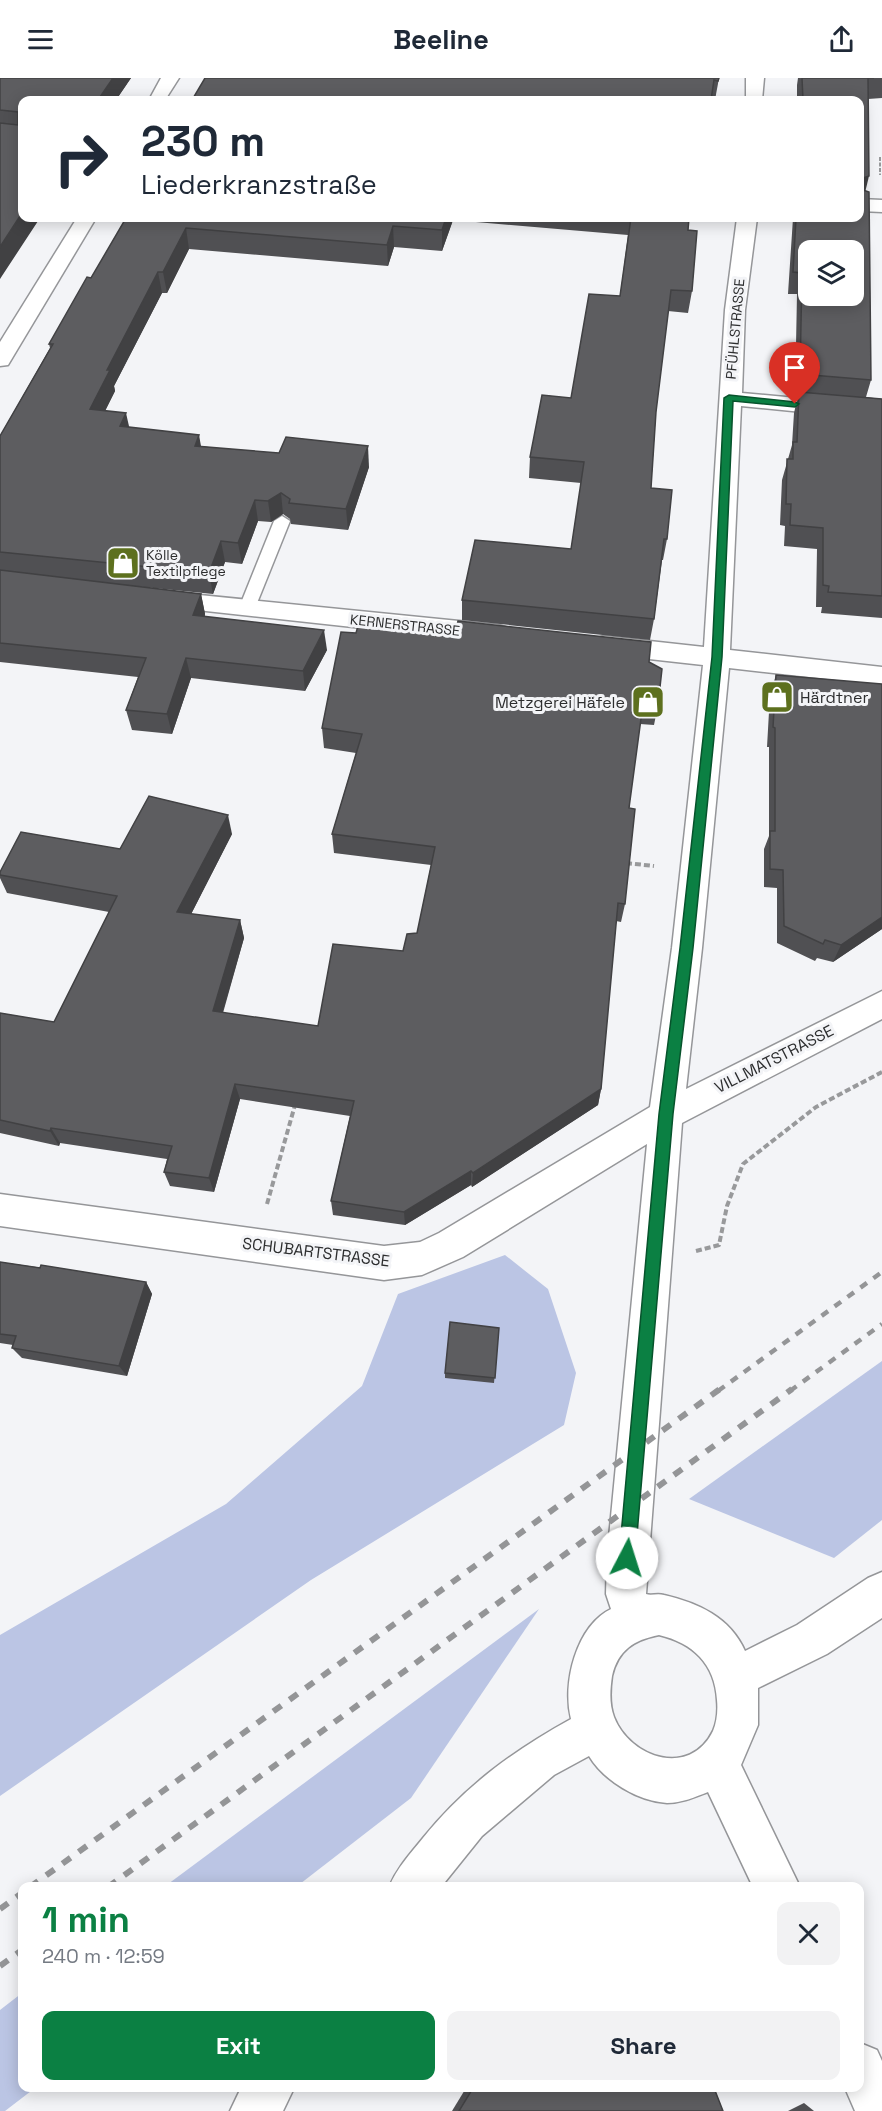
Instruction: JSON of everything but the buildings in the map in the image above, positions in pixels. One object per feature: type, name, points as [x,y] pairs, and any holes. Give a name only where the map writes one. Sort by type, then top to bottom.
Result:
[{"type":"street","points":[[159,96],[170,78]]},
{"type":"street","points":[[754,96],[755,78]]},
{"type":"street","points":[[864,204],[882,206]]},
{"type":"street","points":[[0,360],[84,222]]},
{"type":"street","name":"PFÜHLSTRASSE","points":[[635,1619],[626,1594],[627,1558],[666,1114],[695,871],[717,657],[729,398],[735,310],[746,222]]},
{"type":"street","points":[[0,314],[26,316]]},
{"type":"street","points":[[729,398],[882,413]]},
{"type":"street","name":"KERNERSTRASSE","points":[[134,596],[517,636]]},
{"type":"street","points":[[576,642],[882,676]]},
{"type":"street","name":"VILLMATSTRASSE","points":[[666,1114],[882,1004]]},
{"type":"street","name":"SCHUBARTSTRASSE","points":[[0,1210],[384,1263],[422,1258],[451,1245],[666,1114]]},
{"type":"street","points":[[735,1677],[781,1658],[844,1622],[882,1592]]},
{"type":"street","points":[[659,1614],[691,1624],[706,1632],[724,1652],[735,1677],[739,1701],[737,1724],[730,1745],[717,1763],[697,1776],[674,1782],[651,1779],[628,1768],[610,1750],[597,1728],[589,1701],[591,1674],[600,1649],[615,1630],[635,1619],[659,1614]]},
{"type":"street","points":[[416,1882],[466,1820],[539,1760],[597,1728]]},
{"type":"street","points":[[717,1763],[775,1882]]},
{"type":"street","points":[[864,2076],[880,2111]]},
{"type":"street","points":[[254,2111],[267,2092]]},
{"type":"lane","points":[[248,608],[282,520]]},
{"type":"path","points":[[624,862],[695,871]]},
{"type":"path","points":[[652,1263],[719,1245],[727,1206],[743,1164],[816,1107],[882,1072]]},
{"type":"path","points":[[256,1246],[296,1101]]},
{"type":"shaded area","points":[[505,1255],[548,1289],[576,1373],[564,1425],[311,1580],[0,1796],[0,1635],[226,1504],[362,1386],[398,1294]]},
{"type":"shaded area","points":[[882,1361],[882,1520],[834,1558],[689,1499]]},
{"type":"shaded area","points":[[539,1609],[411,1798],[302,1882],[171,1882]]},
{"type":"shaded area","points":[[18,1996],[18,2092],[30,2092],[5,2111],[0,2111],[0,2010]]},
{"type":"railway","points":[[718,1391],[882,1272]]},
{"type":"railway","points":[[790,1391],[882,1324]]},
{"type":"railway","points":[[37,1882],[720,1389]]},
{"type":"railway","points":[[115,1882],[792,1389]]},
{"type":"railway","points":[[0,1909],[18,1896]]},
{"type":"railway","points":[[0,1966],[18,1953]]},
{"type":"place","name":"Kölle Textilpflege","points":[[123,563]]},
{"type":"place","name":"Härdtner","points":[[777,697]]},
{"type":"place","name":"Metzgerei Häfele","points":[[648,702]]},
{"type":"route","points":[[627,1558],[666,1114],[687,948],[717,657],[729,398],[795,404]]}]
